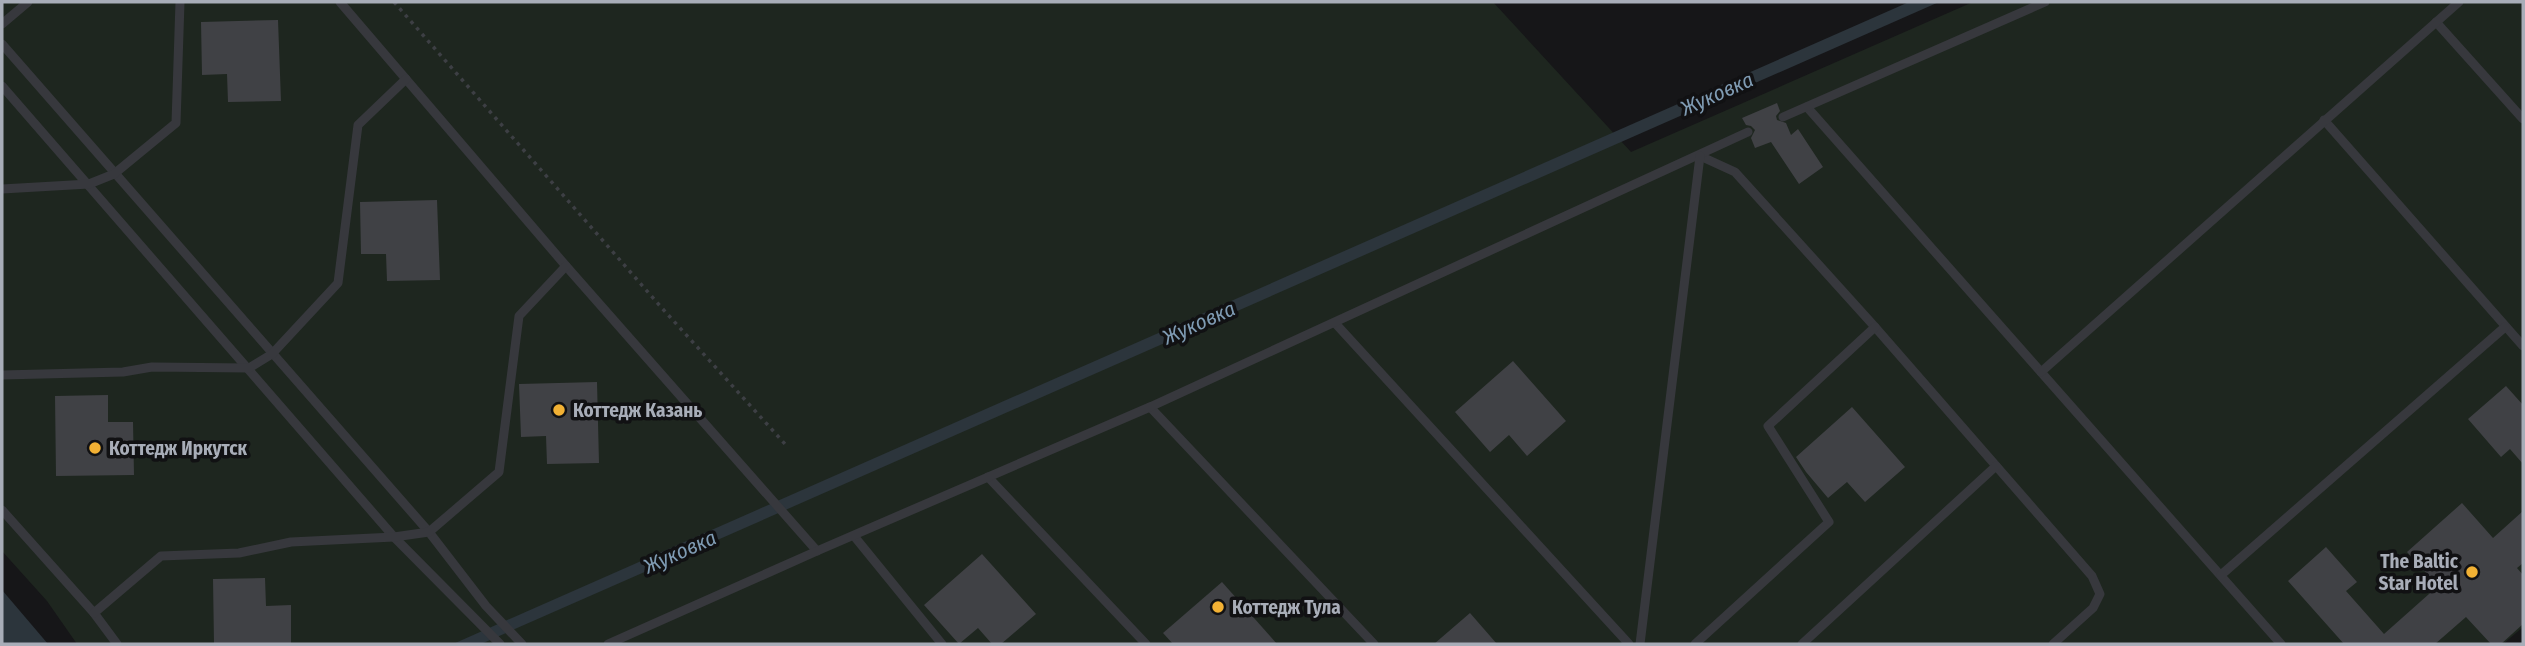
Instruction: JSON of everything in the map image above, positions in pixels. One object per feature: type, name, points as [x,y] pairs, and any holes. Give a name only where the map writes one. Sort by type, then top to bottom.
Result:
[{"type":"lane","points":[[2,24],[28,2]]},
{"type":"lane","points":[[2,189],[89,184],[114,174],[176,122],[180,2]]},
{"type":"lane","points":[[340,2],[566,266],[817,551]]},
{"type":"lane","points":[[1783,117],[2045,2]]},
{"type":"lane","points":[[2040,372],[2459,2]]},
{"type":"lane","points":[[2436,22],[2523,119]]},
{"type":"lane","points":[[2,44],[429,532],[486,606],[522,644]]},
{"type":"lane","points":[[2,375],[123,372],[152,367],[249,368],[272,354],[338,283],[358,125],[406,79]]},
{"type":"lane","points":[[2,86],[394,537],[500,644]]},
{"type":"lane","points":[[1807,107],[2281,644]]},
{"type":"lane","points":[[2323,120],[2523,346]]},
{"type":"lane","points":[[608,644],[1150,407],[1748,132]]},
{"type":"lane","points":[[1700,156],[1735,172],[1875,327],[2092,576],[2101,594],[2093,608],[2053,644]]},
{"type":"lane","points":[[1640,644],[1700,156]]},
{"type":"lane","points":[[94,613],[161,556],[239,553],[291,542],[394,537],[429,532],[499,472],[519,316],[566,266]]},
{"type":"lane","points":[[1335,323],[1629,644]]},
{"type":"lane","points":[[1695,644],[1829,522],[1768,426],[1875,327]]},
{"type":"lane","points":[[2221,575],[2505,327]]},
{"type":"lane","points":[[1150,407],[1374,644]]},
{"type":"lane","points":[[1802,644],[1996,466]]},
{"type":"lane","points":[[988,477],[1146,644]]},
{"type":"lane","points":[[2,510],[94,613],[117,644]]},
{"type":"lane","points":[[854,536],[942,644]]},
{"type":"path","points":[[394,2],[785,443]]},
{"type":"shaded area","points":[[2,2],[1493,2],[1631,152],[1973,2],[2523,2],[2523,627],[2503,644],[77,644],[47,601],[2,551]]},
{"type":"water","name":"Жуковка","points":[[1909,2],[1939,2],[481,644],[453,644]]},
{"type":"water","points":[[2,590],[48,644],[2,644]]},
{"type":"building","points":[[278,20],[281,101],[228,102],[227,74],[202,75],[201,22]]},
{"type":"building","points":[[1777,103],[1780,111],[1776,116],[1777,120],[1786,123],[1791,135],[1798,129],[1823,167],[1799,184],[1771,142],[1755,148],[1751,138],[1755,130],[1746,125],[1742,118]]},
{"type":"building","points":[[437,200],[440,280],[387,281],[386,254],[361,254],[360,202]]},
{"type":"building","points":[[1513,361],[1566,421],[1527,456],[1509,435],[1490,452],[1455,412]]},
{"type":"building","name":"Коттедж Казань","points":[[597,382],[599,463],[547,464],[546,436],[521,437],[519,384]]},
{"type":"building","points":[[2506,386],[2523,405],[2523,464],[2510,449],[2501,457],[2468,419]]},
{"type":"building","name":"Коттедж Иркутск","points":[[108,395],[108,422],[133,422],[134,475],[56,476],[55,396]]},
{"type":"building","points":[[1852,407],[1905,467],[1865,502],[1847,482],[1828,498],[1796,457]]},
{"type":"building","name":"The Baltic Star Hotel","points":[[2462,503],[2493,538],[2523,511],[2523,563],[2517,568],[2523,575],[2523,624],[2501,644],[2491,644],[2466,617],[2435,644],[2344,644],[2288,581],[2326,547],[2357,582],[2346,591],[2384,634],[2438,586],[2407,552]]},
{"type":"building","points":[[982,554],[1036,614],[1001,644],[992,644],[978,628],[959,644],[924,605]]},
{"type":"building","points":[[265,578],[266,606],[291,605],[291,644],[214,644],[213,579]]},
{"type":"building","name":"Коттедж Тула","points":[[1222,582],[1277,644],[1173,644],[1163,633]]},
{"type":"building","points":[[1470,613],[1497,644],[1434,644]]},
{"type":"place","name":"Коттедж Казань","points":[[559,410]]},
{"type":"place","name":"Коттедж Иркутск","points":[[95,448]]},
{"type":"place","name":"The Baltic Star Hotel","points":[[2472,572]]},
{"type":"place","name":"Коттедж Тула","points":[[1218,607]]}]
